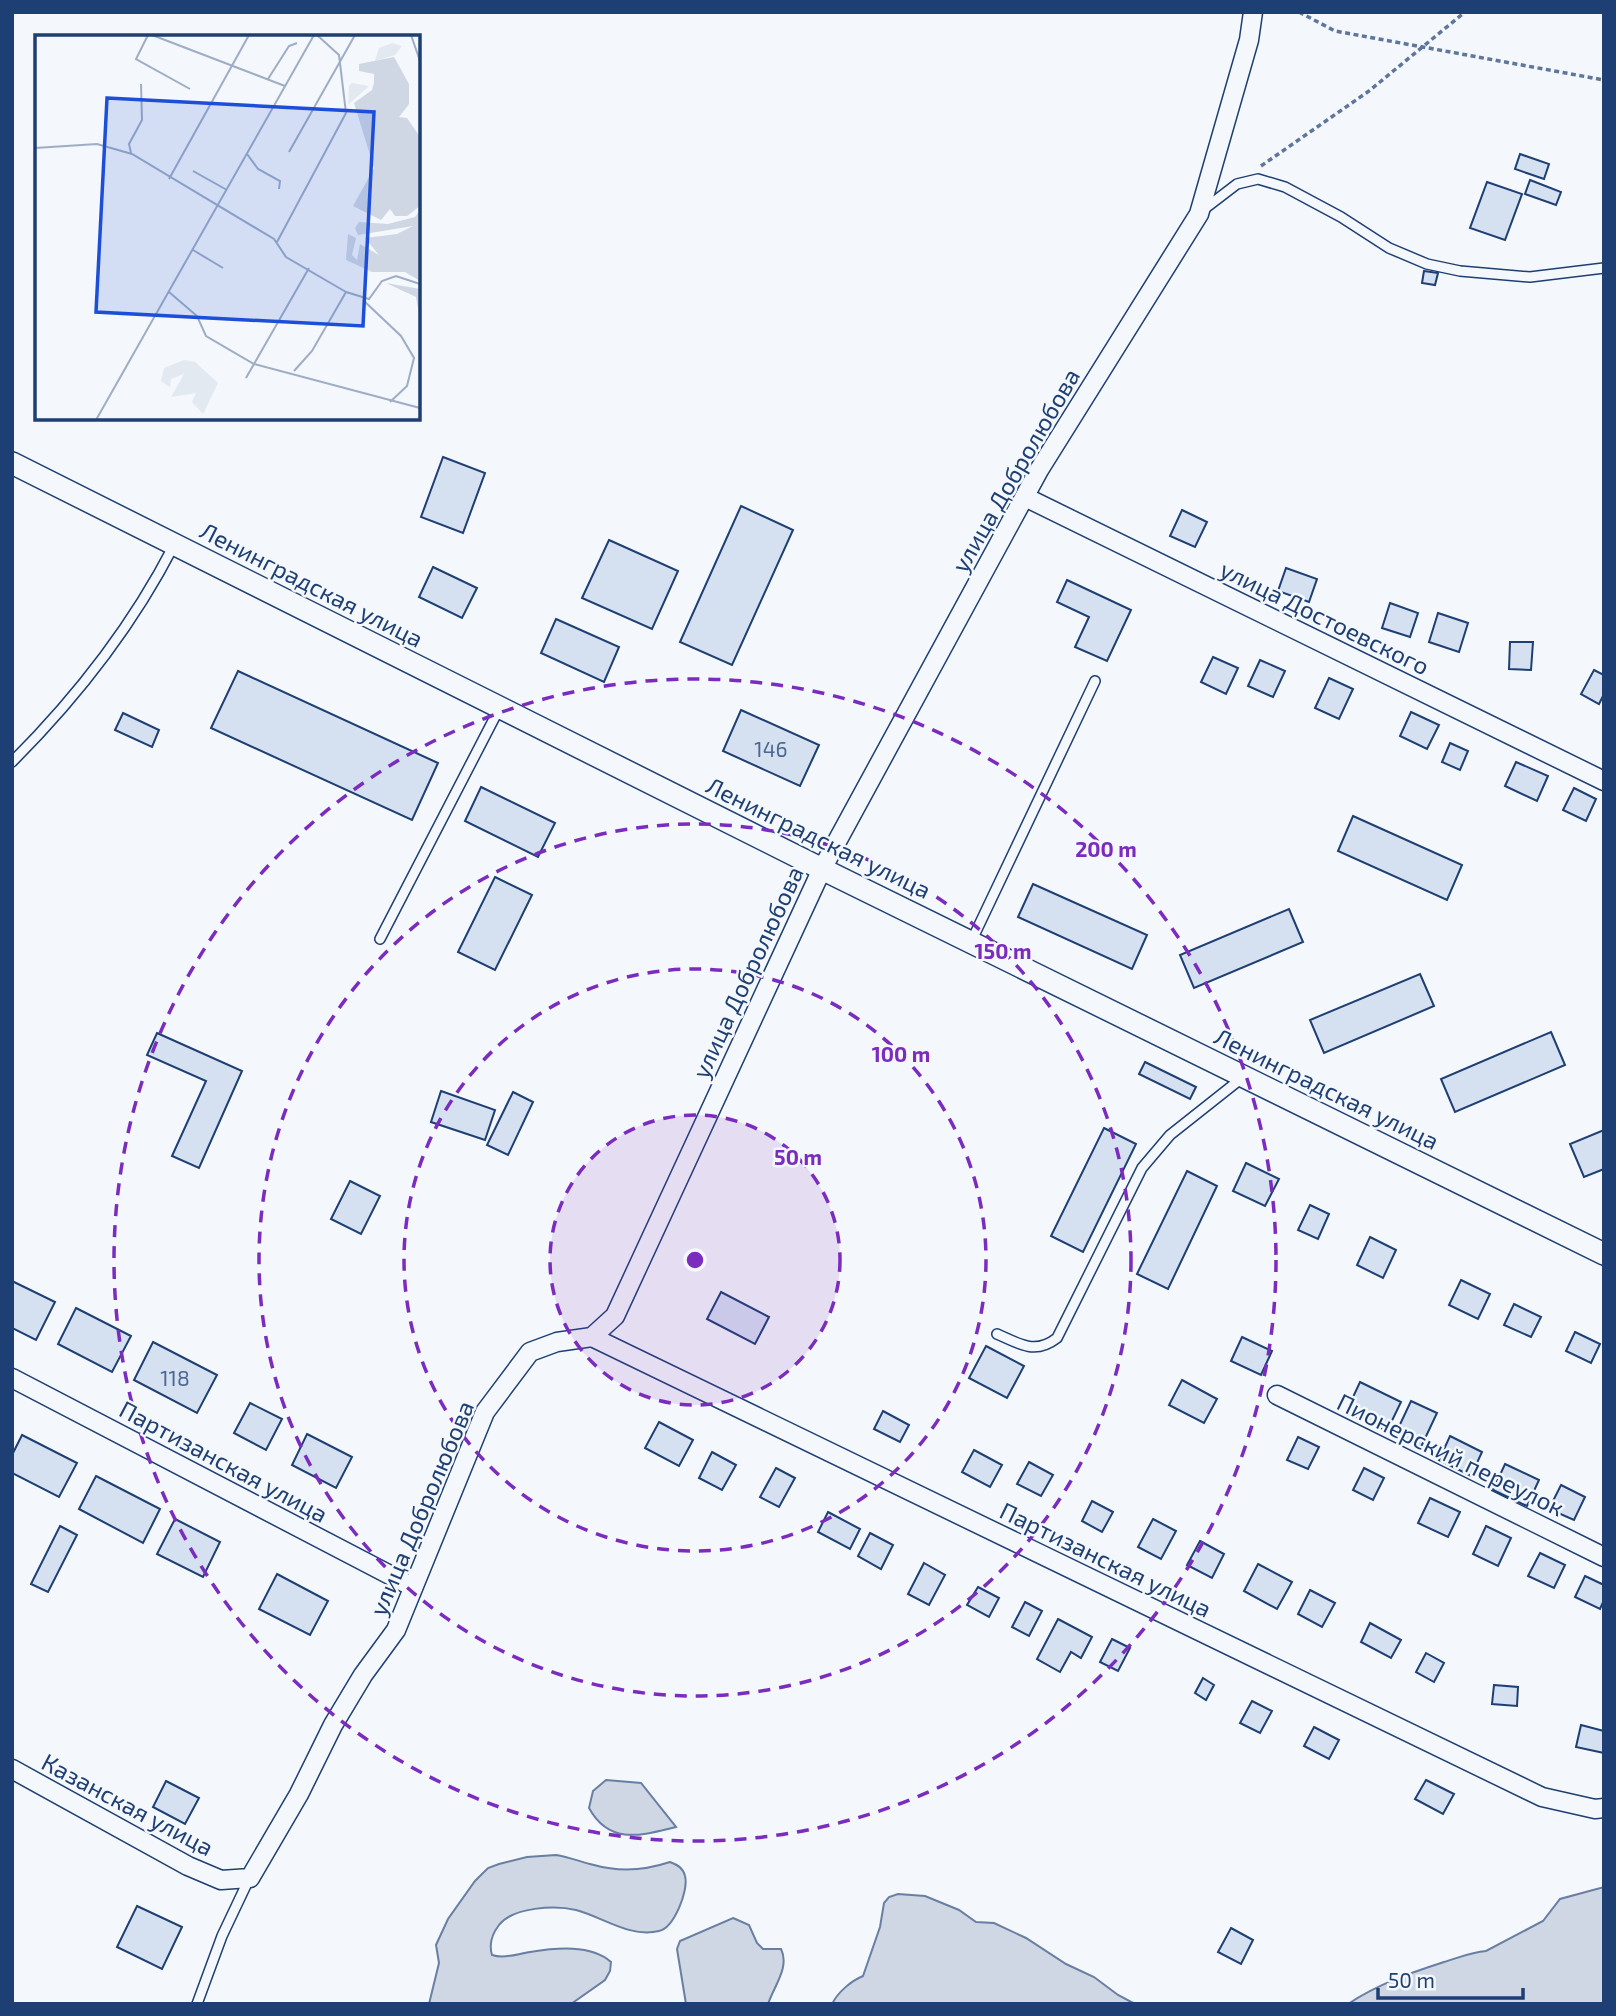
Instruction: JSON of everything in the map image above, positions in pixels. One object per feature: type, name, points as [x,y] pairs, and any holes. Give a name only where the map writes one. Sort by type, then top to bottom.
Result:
[{"type":"street","name":"улица Добролюбова","points":[[250,1878],[299,1794],[333,1725],[363,1675],[396,1630],[485,1412],[530,1352],[557,1342],[592,1337],[615,1316],[822,869],[1025,496],[1199,214],[1249,40],[1253,12]]},
{"type":"street","name":"Ленинградская улица","points":[[12,463],[822,869],[1604,1254]]},
{"type":"street","name":"улица Достоевского","points":[[1025,496],[1604,781]]},
{"type":"street","name":"Партизанская улица","points":[[592,1337],[1542,1797],[1595,1809],[1604,1808]]},
{"type":"street","name":"Партизанская улица","points":[[12,1378],[413,1587]]},
{"type":"street","name":"Пионерский переулок","points":[[1277,1395],[1604,1557]]},
{"type":"street","name":"Казанская улица","points":[[12,1769],[188,1867],[221,1880],[250,1878]]},
{"type":"lane","points":[[1199,214],[1237,184],[1258,179],[1285,187],[1341,217],[1389,248],[1427,264],[1460,271],[1530,277],[1604,268]]},
{"type":"lane","points":[[12,762],[37,737],[110,646],[157,578],[174,544]]},
{"type":"lane","points":[[971,942],[1095,681]]},
{"type":"lane","points":[[380,939],[499,707]]},
{"type":"lane","points":[[997,1334],[1028,1348],[1046,1347],[1057,1338],[1142,1168],[1170,1135],[1244,1077]]},
{"type":"lane","points":[[197,2004],[222,1936],[250,1878]]},
{"type":"path","points":[[1299,12],[1335,31],[1604,80]]},
{"type":"path","points":[[1237,184],[1369,91],[1465,12]]},
{"type":"shaded area","points":[[606,1780],[641,1783],[676,1827],[639,1835],[617,1833],[607,1828],[589,1808],[593,1791]]},
{"type":"shaded area","points":[[556,1855],[613,1869],[673,1863],[681,1869],[686,1882],[679,1908],[665,1928],[648,1932],[637,1932],[567,1908],[535,1909],[514,1914],[505,1919],[495,1932],[491,1943],[492,1955],[506,1956],[561,1949],[593,1952],[611,1962],[605,1980],[571,2004],[429,2004],[439,1963],[436,1945],[448,1919],[475,1881],[488,1868],[499,1864],[527,1857]]},
{"type":"shaded area","points":[[1604,1887],[1604,2004],[1348,2004],[1407,1975],[1465,1955],[1486,1951],[1543,1921],[1560,1899]]},
{"type":"shaded area","points":[[898,1894],[925,1896],[959,1910],[976,1922],[994,1923],[1094,1977],[1135,2004],[832,2004],[845,1987],[863,1976],[880,1927],[884,1903],[889,1897]]},
{"type":"shaded area","points":[[733,1918],[749,1925],[757,1943],[763,1949],[781,1949],[784,1963],[768,2004],[686,2004],[677,1949],[680,1941]]},
{"type":"building","points":[[1520,154],[1549,164],[1544,179],[1515,169]]},
{"type":"building","points":[[1530,180],[1561,192],[1556,205],[1525,194]]},
{"type":"building","points":[[1487,182],[1522,194],[1505,240],[1470,228]]},
{"type":"building","points":[[1424,271],[1438,273],[1435,285],[1422,283]]},
{"type":"building","points":[[443,457],[485,473],[463,533],[421,517]]},
{"type":"building","points":[[741,506],[793,530],[732,665],[680,642]]},
{"type":"building","points":[[1182,510],[1207,522],[1195,547],[1170,536]]},
{"type":"building","points":[[609,540],[678,571],[652,629],[582,598]]},
{"type":"building","points":[[433,567],[477,588],[462,618],[419,597]]},
{"type":"building","points":[[1286,568],[1317,579],[1309,602],[1278,591]]},
{"type":"building","points":[[1067,580],[1131,610],[1107,661],[1075,647],[1089,617],[1057,602]]},
{"type":"building","points":[[1390,603],[1418,613],[1410,637],[1382,628]]},
{"type":"building","points":[[1438,613],[1468,623],[1459,652],[1429,642]]},
{"type":"building","points":[[556,619],[619,647],[604,682],[541,653]]},
{"type":"building","points":[[1510,642],[1533,642],[1531,670],[1509,669]]},
{"type":"building","points":[[1213,657],[1238,668],[1226,694],[1201,682]]},
{"type":"building","points":[[1260,660],[1285,671],[1273,697],[1248,686]]},
{"type":"building","points":[[1594,670],[1604,675],[1604,694],[1599,704],[1581,694]]},
{"type":"building","points":[[238,671],[438,763],[412,820],[211,728]]},
{"type":"building","points":[[1329,678],[1353,689],[1339,719],[1315,708]]},
{"type":"building","points":[[741,710],[819,745],[800,786],[723,751]]},
{"type":"building","points":[[1411,712],[1439,725],[1427,749],[1400,736]]},
{"type":"building","points":[[123,713],[159,730],[152,747],[115,730]]},
{"type":"building","points":[[1450,743],[1468,751],[1460,770],[1442,762]]},
{"type":"building","points":[[1516,762],[1548,776],[1537,801],[1505,786]]},
{"type":"building","points":[[481,787],[555,823],[538,857],[465,821]]},
{"type":"building","points":[[1574,788],[1596,799],[1586,821],[1563,810]]},
{"type":"building","points":[[1353,816],[1462,865],[1447,900],[1338,851]]},
{"type":"building","points":[[495,877],[532,895],[495,970],[458,952]]},
{"type":"building","points":[[1033,884],[1147,935],[1132,969],[1018,917]]},
{"type":"building","points":[[1289,909],[1303,942],[1194,988],[1180,955]]},
{"type":"building","points":[[1420,974],[1434,1006],[1324,1053],[1310,1020]]},
{"type":"building","points":[[1551,1032],[1565,1065],[1455,1112],[1441,1079]]},
{"type":"building","points":[[157,1033],[242,1071],[199,1168],[172,1156],[206,1081],[147,1055]]},
{"type":"building","points":[[1145,1062],[1196,1087],[1190,1099],[1139,1074]]},
{"type":"building","points":[[441,1091],[495,1110],[485,1140],[431,1122]]},
{"type":"building","points":[[513,1092],[533,1102],[508,1155],[487,1145]]},
{"type":"building","points":[[1104,1128],[1136,1144],[1083,1252],[1051,1236]]},
{"type":"building","points":[[1604,1130],[1604,1169],[1584,1177],[1570,1144]]},
{"type":"building","points":[[1246,1163],[1279,1179],[1265,1206],[1233,1191]]},
{"type":"building","points":[[1187,1171],[1217,1186],[1168,1289],[1137,1274]]},
{"type":"building","points":[[350,1181],[380,1196],[361,1234],[331,1219]]},
{"type":"building","points":[[1310,1205],[1329,1214],[1318,1239],[1298,1230]]},
{"type":"building","points":[[1370,1237],[1396,1250],[1383,1278],[1357,1265]]},
{"type":"building","points":[[1461,1280],[1490,1294],[1478,1319],[1449,1305]]},
{"type":"building","points":[[12,1281],[55,1302],[36,1340],[12,1328]]},
{"type":"building","points":[[721,1292],[769,1317],[755,1344],[707,1319]]},
{"type":"building","points":[[1514,1304],[1541,1317],[1531,1337],[1504,1325]]},
{"type":"building","points":[[76,1308],[131,1336],[112,1372],[58,1344]]},
{"type":"building","points":[[1575,1332],[1600,1344],[1591,1363],[1566,1351]]},
{"type":"building","points":[[1242,1337],[1272,1351],[1261,1375],[1231,1361]]},
{"type":"building","points":[[153,1342],[217,1375],[197,1413],[134,1380]]},
{"type":"building","points":[[986,1346],[1024,1366],[1007,1398],[969,1378]]},
{"type":"building","points":[[1182,1380],[1217,1399],[1204,1423],[1169,1405]]},
{"type":"building","points":[[1360,1382],[1401,1402],[1387,1431],[1346,1412]]},
{"type":"building","points":[[1411,1401],[1437,1413],[1421,1447],[1395,1435]]},
{"type":"building","points":[[250,1403],[282,1419],[266,1450],[234,1433]]},
{"type":"building","points":[[883,1411],[909,1425],[900,1442],[874,1429]]},
{"type":"building","points":[[659,1422],[693,1440],[679,1466],[645,1448]]},
{"type":"building","points":[[307,1434],[352,1457],[336,1488],[292,1465]]},
{"type":"building","points":[[22,1435],[77,1463],[59,1497],[12,1473],[12,1455]]},
{"type":"building","points":[[1450,1436],[1482,1452],[1471,1476],[1439,1460]]},
{"type":"building","points":[[1298,1437],[1319,1447],[1308,1469],[1287,1460]]},
{"type":"building","points":[[974,1450],[1002,1465],[990,1487],[962,1472]]},
{"type":"building","points":[[712,1452],[736,1465],[722,1490],[699,1478]]},
{"type":"building","points":[[1029,1462],[1053,1475],[1041,1496],[1017,1484]]},
{"type":"building","points":[[1505,1464],[1539,1480],[1527,1506],[1493,1490]]},
{"type":"building","points":[[776,1468],[795,1478],[779,1507],[760,1497]]},
{"type":"building","points":[[1364,1468],[1384,1478],[1373,1500],[1353,1490]]},
{"type":"building","points":[[96,1476],[160,1509],[143,1543],[79,1509]]},
{"type":"building","points":[[1561,1485],[1585,1497],[1574,1520],[1549,1509]]},
{"type":"building","points":[[1430,1498],[1460,1512],[1448,1537],[1418,1523]]},
{"type":"building","points":[[1092,1501],[1113,1512],[1102,1532],[1082,1521]]},
{"type":"building","points":[[828,1512],[860,1529],[850,1549],[818,1532]]},
{"type":"building","points":[[175,1519],[220,1542],[203,1577],[157,1554]]},
{"type":"building","points":[[1153,1519],[1176,1531],[1161,1559],[1138,1547]]},
{"type":"building","points":[[60,1526],[77,1535],[48,1592],[31,1584]]},
{"type":"building","points":[[1486,1526],[1511,1538],[1498,1566],[1473,1554]]},
{"type":"building","points":[[870,1533],[893,1545],[881,1569],[858,1556]]},
{"type":"building","points":[[1200,1541],[1224,1554],[1212,1578],[1187,1565]]},
{"type":"building","points":[[1540,1553],[1565,1565],[1554,1588],[1528,1576]]},
{"type":"building","points":[[924,1563],[945,1575],[929,1605],[908,1594]]},
{"type":"building","points":[[1258,1564],[1292,1582],[1277,1609],[1244,1591]]},
{"type":"building","points":[[277,1574],[328,1601],[310,1635],[259,1609]]},
{"type":"building","points":[[1585,1576],[1604,1585],[1604,1600],[1600,1609],[1575,1597]]},
{"type":"building","points":[[978,1587],[999,1598],[989,1617],[967,1605]]},
{"type":"building","points":[[1310,1590],[1335,1603],[1322,1627],[1298,1614]]},
{"type":"building","points":[[1025,1602],[1042,1611],[1029,1636],[1012,1627]]},
{"type":"building","points":[[1058,1619],[1092,1637],[1081,1658],[1071,1652],[1060,1672],[1037,1659]]},
{"type":"building","points":[[1370,1623],[1401,1640],[1391,1658],[1361,1642]]},
{"type":"building","points":[[1112,1639],[1130,1648],[1118,1671],[1100,1662]]},
{"type":"building","points":[[1426,1653],[1444,1663],[1434,1682],[1416,1672]]},
{"type":"building","points":[[1203,1678],[1214,1685],[1206,1700],[1195,1693]]},
{"type":"building","points":[[1494,1685],[1518,1687],[1517,1706],[1492,1704]]},
{"type":"building","points":[[1252,1701],[1272,1711],[1260,1733],[1240,1723]]},
{"type":"building","points":[[1581,1725],[1604,1731],[1604,1753],[1576,1747]]},
{"type":"building","points":[[1314,1727],[1339,1740],[1329,1759],[1304,1746]]},
{"type":"building","points":[[1426,1780],[1454,1794],[1443,1814],[1415,1799]]},
{"type":"building","points":[[166,1781],[199,1798],[185,1824],[153,1807]]},
{"type":"building","points":[[137,1906],[182,1927],[162,1969],[117,1947]]},
{"type":"building","points":[[1231,1928],[1253,1940],[1241,1964],[1218,1952]]}]
